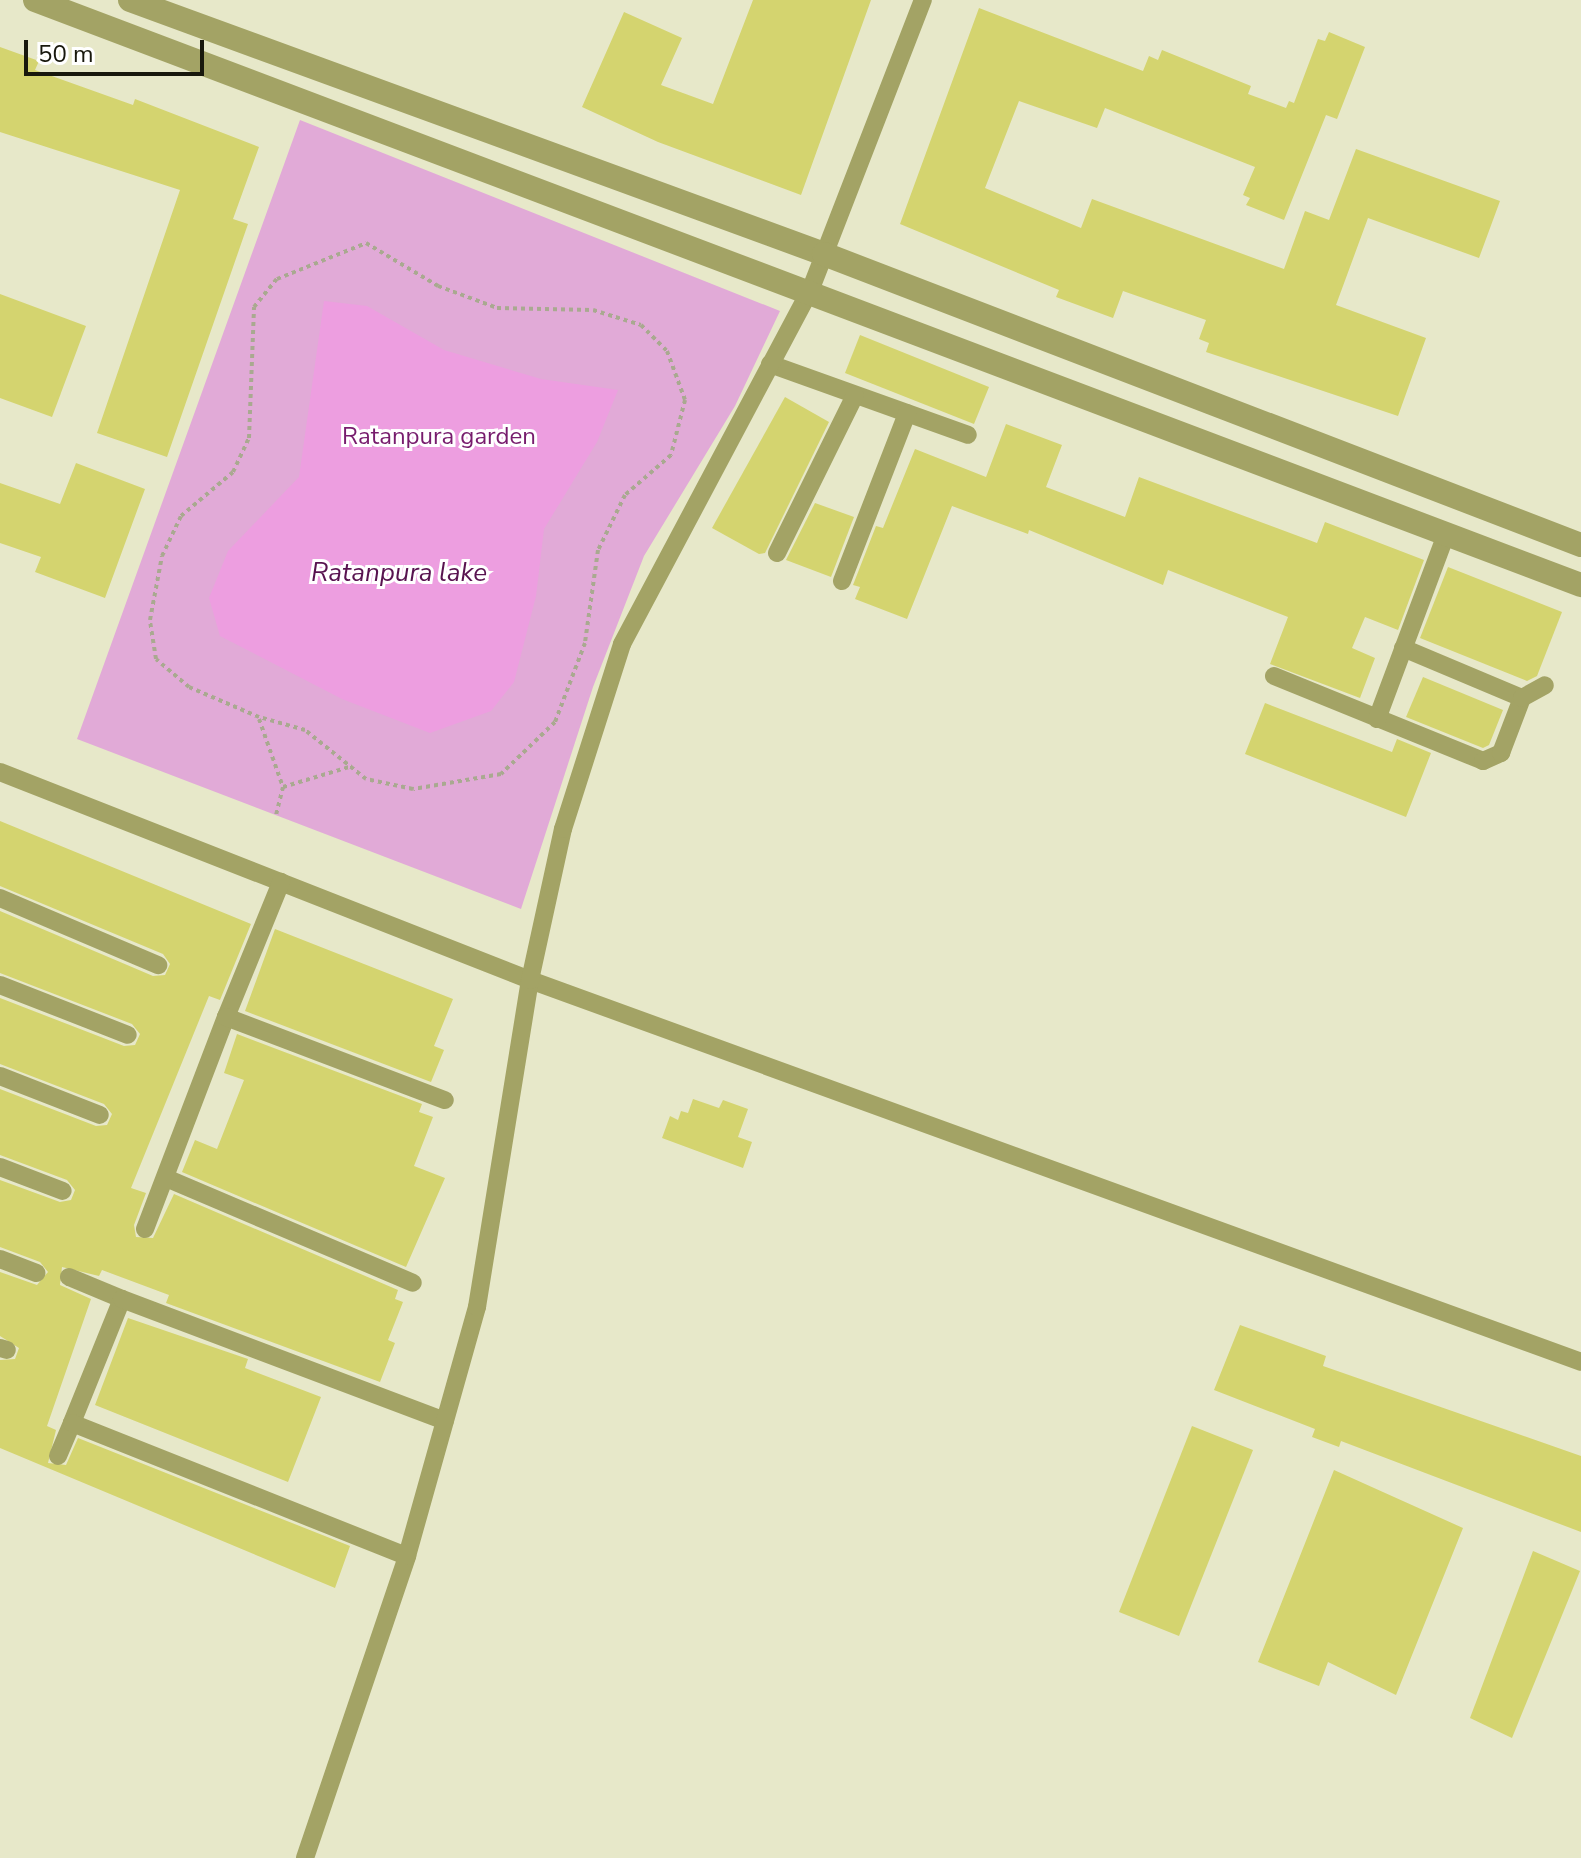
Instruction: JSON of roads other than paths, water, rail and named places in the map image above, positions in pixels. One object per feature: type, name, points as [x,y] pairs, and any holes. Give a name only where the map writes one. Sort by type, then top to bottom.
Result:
[{"type":"street","points":[[35,0],[1581,585]]},
{"type":"street","points":[[305,1858],[407,1556],[477,1307],[530,980],[563,829],[622,644],[810,291],[923,0]]},
{"type":"street","points":[[143,3],[824,254],[1581,545]]},
{"type":"street","points":[[770,364],[968,435]]},
{"type":"street","points":[[777,553],[855,395]]},
{"type":"street","points":[[842,581],[907,413]]},
{"type":"street","points":[[1377,719],[1447,532]]},
{"type":"street","points":[[1403,648],[1522,698]]},
{"type":"street","points":[[1274,676],[1473,758],[1494,760],[1501,753],[1522,698],[1545,685]]},
{"type":"street","points":[[0,772],[530,980],[1581,1362]]},
{"type":"street","points":[[145,1229],[281,882]]},
{"type":"street","points":[[0,898],[158,965]]},
{"type":"street","points":[[0,985],[128,1035]]},
{"type":"street","points":[[226,1017],[445,1100]]},
{"type":"street","points":[[0,1076],[100,1115]]},
{"type":"street","points":[[0,1167],[63,1191]]},
{"type":"street","points":[[166,1178],[413,1283]]},
{"type":"street","points":[[0,1259],[36,1273]]},
{"type":"street","points":[[69,1277],[445,1421]]},
{"type":"street","points":[[58,1456],[122,1299]]},
{"type":"street","points":[[72,1423],[407,1556]]},
{"type":"water","name":"Ratanpura lake","points":[[324,301],[367,306],[444,350],[541,379],[618,390],[597,442],[544,529],[536,596],[514,682],[491,711],[430,733],[342,699],[220,636],[209,598],[228,551],[299,477]]},
{"type":"park label","name":"Ratanpura garden","points":[[439,437]]}]
